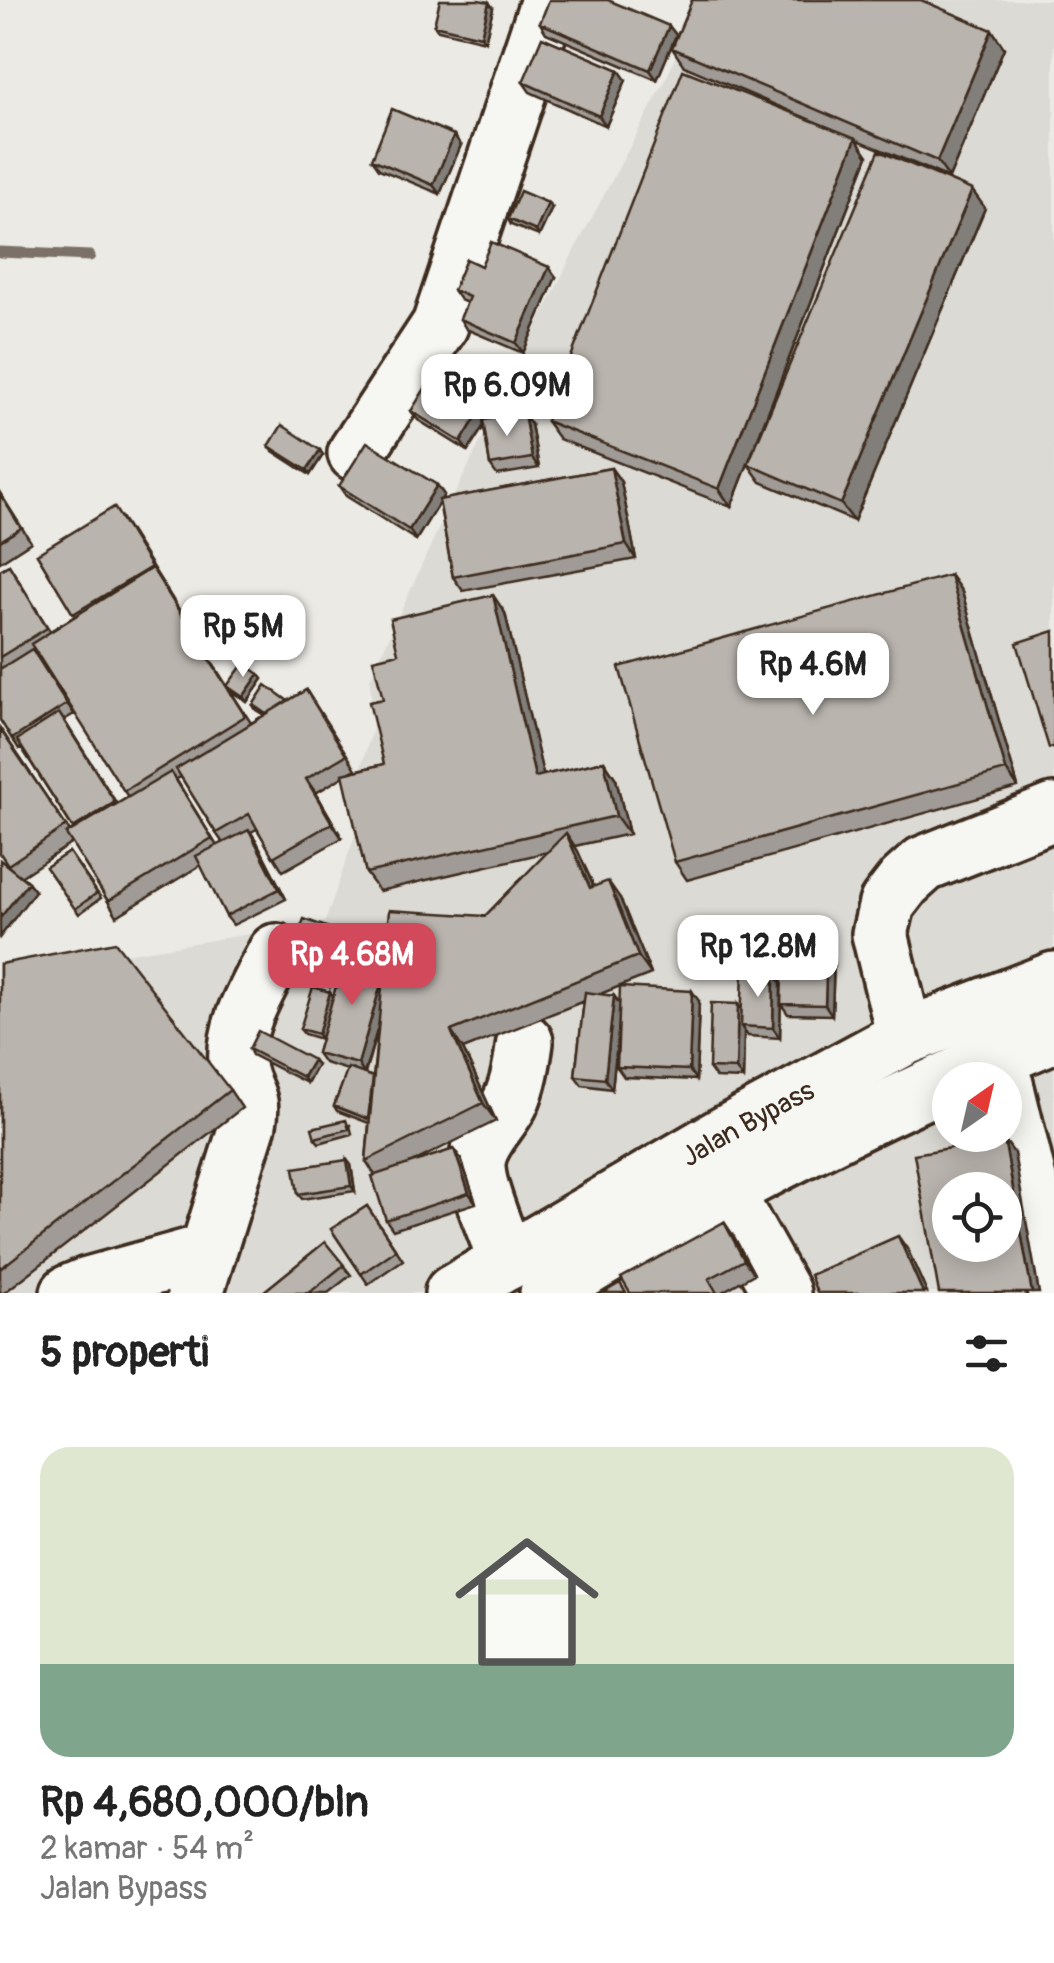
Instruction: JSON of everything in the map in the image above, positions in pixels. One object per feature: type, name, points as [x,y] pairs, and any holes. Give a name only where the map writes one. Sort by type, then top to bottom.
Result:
[{"type":"main road","points":[[356,453],[440,325],[548,0]]},
{"type":"main road","points":[[905,1037],[880,934],[887,904],[924,864],[1052,821]]},
{"type":"main road","points":[[69,1293],[88,1285],[201,1273],[251,1108],[238,1073],[242,1020],[276,952]]},
{"type":"main road","name":"Jalan Bypass","points":[[528,1277],[722,1136],[905,1037],[1054,980]]},
{"type":"main road","name":"Jalan Bypass","points":[[1018,1062],[1054,1034]]},
{"type":"main road","points":[[525,1042],[512,1099],[480,1150],[477,1163],[481,1188],[528,1277]]},
{"type":"main road","name":"Jalan Bypass","points":[[453,1293],[595,1261],[786,1159],[932,1102]]},
{"type":"main road","points":[[1021,1152],[1054,1286]]},
{"type":"main road","points":[[725,1191],[782,1293]]},
{"type":"shaded area","points":[[701,0],[1054,0],[1054,1293],[0,1293],[0,972],[325,922],[355,835],[349,805],[373,728],[370,679],[446,512],[574,251],[664,83]]},
{"type":"building","points":[[440,0],[489,2],[481,36],[434,25]]},
{"type":"building","points":[[549,0],[608,0],[669,26],[650,70],[540,23]]},
{"type":"building","points":[[692,0],[921,0],[992,30],[937,161],[672,48]]},
{"type":"building","points":[[542,37],[619,70],[599,116],[523,82]]},
{"type":"building","points":[[683,70],[856,138],[719,489],[546,421]]},
{"type":"building","points":[[392,109],[454,135],[433,185],[372,159]]},
{"type":"building","points":[[879,151],[972,190],[841,504],[748,464]]},
{"type":"building","points":[[520,191],[548,203],[536,231],[508,219]]},
{"type":"building","points":[[491,242],[549,267],[516,343],[460,319],[469,297],[453,290],[466,259],[481,266]]},
{"type":"building","points":[[442,361],[492,391],[461,442],[411,411]]},
{"type":"building","points":[[524,414],[532,458],[490,465],[483,420]]},
{"type":"building","points":[[282,425],[320,450],[307,470],[269,446]]},
{"type":"building","points":[[367,442],[437,485],[409,530],[339,486]]},
{"type":"building","points":[[611,468],[626,544],[453,577],[439,500]]},
{"type":"building","points":[[0,494],[21,528],[0,541]]},
{"type":"building","points":[[114,507],[151,567],[73,614],[37,554]]},
{"type":"building","points":[[9,565],[47,628],[0,657],[0,570]]},
{"type":"building","points":[[152,568],[245,716],[124,791],[31,644]]},
{"type":"building","points":[[950,575],[1006,770],[675,862],[619,667]]},
{"type":"building","points":[[493,595],[535,777],[604,761],[616,816],[366,873],[343,774],[384,764],[369,702],[383,699],[373,659],[398,653],[390,619]]},
{"type":"building","points":[[1054,631],[1054,747],[1049,748],[1017,643]]},
{"type":"building","points":[[32,649],[67,704],[12,739],[0,720],[0,669]]},
{"type":"building","points":[[244,663],[259,674],[243,697],[227,686]]},
{"type":"building","points":[[266,685],[288,701],[266,714],[253,705]]},
{"type":"building","points":[[306,690],[346,755],[306,779],[332,823],[273,857],[249,814],[216,833],[176,769]]},
{"type":"building","points":[[59,713],[115,802],[73,828],[17,740]]},
{"type":"building","points":[[0,729],[66,826],[8,865],[0,853]]},
{"type":"building","points":[[171,772],[212,838],[108,901],[66,834]]},
{"type":"building","points":[[249,830],[279,889],[226,916],[196,856]]},
{"type":"building","points":[[566,833],[590,888],[608,881],[638,956],[451,1031],[483,1103],[366,1161],[389,910],[485,916]]},
{"type":"building","points":[[69,852],[97,893],[75,909],[46,867]]},
{"type":"building","points":[[0,860],[28,882],[0,918]]},
{"type":"building","points":[[304,919],[340,932],[323,977],[287,964]]},
{"type":"building","points":[[115,942],[230,1090],[0,1269],[0,964]]},
{"type":"building","points":[[783,945],[827,947],[825,1005],[781,1004]]},
{"type":"building","points":[[346,951],[384,962],[358,1064],[317,1053]]},
{"type":"building","points":[[743,971],[774,973],[773,1028],[741,1026]]},
{"type":"building","points":[[313,987],[330,992],[318,1034],[300,1029]]},
{"type":"building","points":[[620,987],[692,991],[689,1070],[617,1067]]},
{"type":"building","points":[[585,992],[614,996],[605,1079],[575,1076]]},
{"type":"building","points":[[711,1003],[738,1004],[736,1069],[709,1068]]},
{"type":"building","points":[[258,1031],[313,1060],[303,1077],[249,1049]]},
{"type":"building","points":[[348,1068],[373,1077],[368,1119],[334,1106]]},
{"type":"building","points":[[346,1120],[349,1129],[315,1138],[312,1128]]},
{"type":"building","points":[[454,1149],[469,1193],[386,1220],[372,1176]]},
{"type":"building","points":[[1006,1152],[1010,1172],[932,1172],[932,1254],[914,1154]]},
{"type":"building","points":[[347,1160],[351,1186],[298,1194],[294,1168]]},
{"type":"building","points":[[367,1206],[396,1250],[361,1274],[331,1229]]},
{"type":"building","points":[[724,1222],[744,1260],[709,1279],[717,1293],[630,1293],[621,1278]]},
{"type":"building","points":[[898,1236],[923,1293],[817,1293],[810,1275]]},
{"type":"building","points":[[1022,1238],[1032,1293],[939,1293],[933,1262],[1022,1262]]},
{"type":"building","points":[[325,1242],[344,1265],[309,1293],[262,1293]]},
{"type":"building","points":[[620,1283],[626,1293],[603,1293]]},
{"type":"waterway","points":[[0,252],[90,256]]}]
